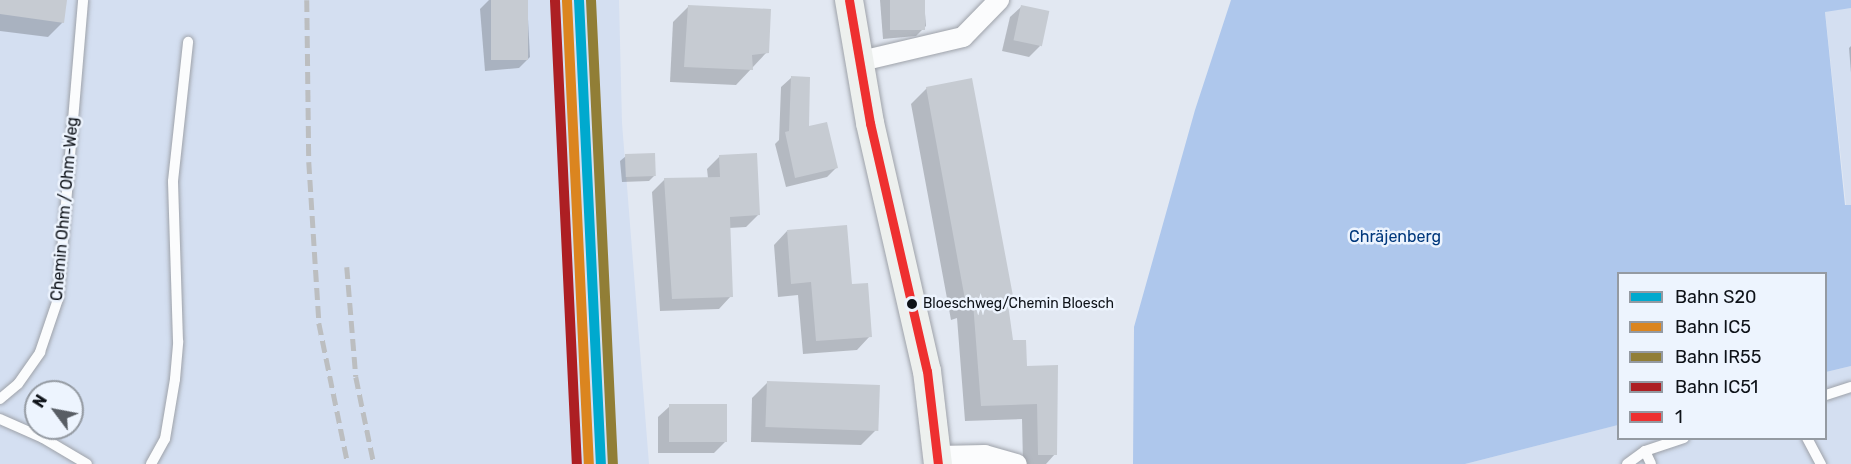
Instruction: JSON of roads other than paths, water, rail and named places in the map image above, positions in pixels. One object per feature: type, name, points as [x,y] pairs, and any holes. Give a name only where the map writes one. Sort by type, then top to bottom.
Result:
[{"type":"main road","points":[[849,0],[858,62],[926,367],[938,460]]},
{"type":"street","points":[[858,62],[963,37],[999,0]]},
{"type":"street","points":[[938,460],[985,455],[1017,464]]},
{"type":"lane","name":"Chemin Ohm / Ohm-Weg","points":[[0,399],[18,384],[40,352],[56,311],[84,0]]},
{"type":"lane","points":[[152,464],[167,432],[175,379],[178,341],[172,181],[188,42]]},
{"type":"lane","points":[[1827,395],[1851,387]]},
{"type":"lane","points":[[0,419],[43,438],[87,464]]},
{"type":"lane","points":[[1627,464],[1645,451],[1678,440]]},
{"type":"lane","points":[[1808,440],[1821,464]]},
{"type":"lane","points":[[1645,451],[1651,464]]},
{"type":"railway","points":[[307,0],[309,162],[319,323],[348,464]]},
{"type":"railway","points":[[347,267],[356,377],[374,464]]},
{"type":"rail line","name":"S20","points":[[579,0],[601,464]]},
{"type":"rail line","name":"IR55","points":[[591,0],[613,463]]},
{"type":"rail line","name":"IC51","points":[[555,1],[577,464]]},
{"type":"rail line","name":"IC5","points":[[567,1],[589,464]]},
{"type":"place","name":"Bloeschweg/Chemin Bloesch","points":[[912,304]]},
{"type":"park label","name":"Chräjenberg","points":[[1395,237]]}]
